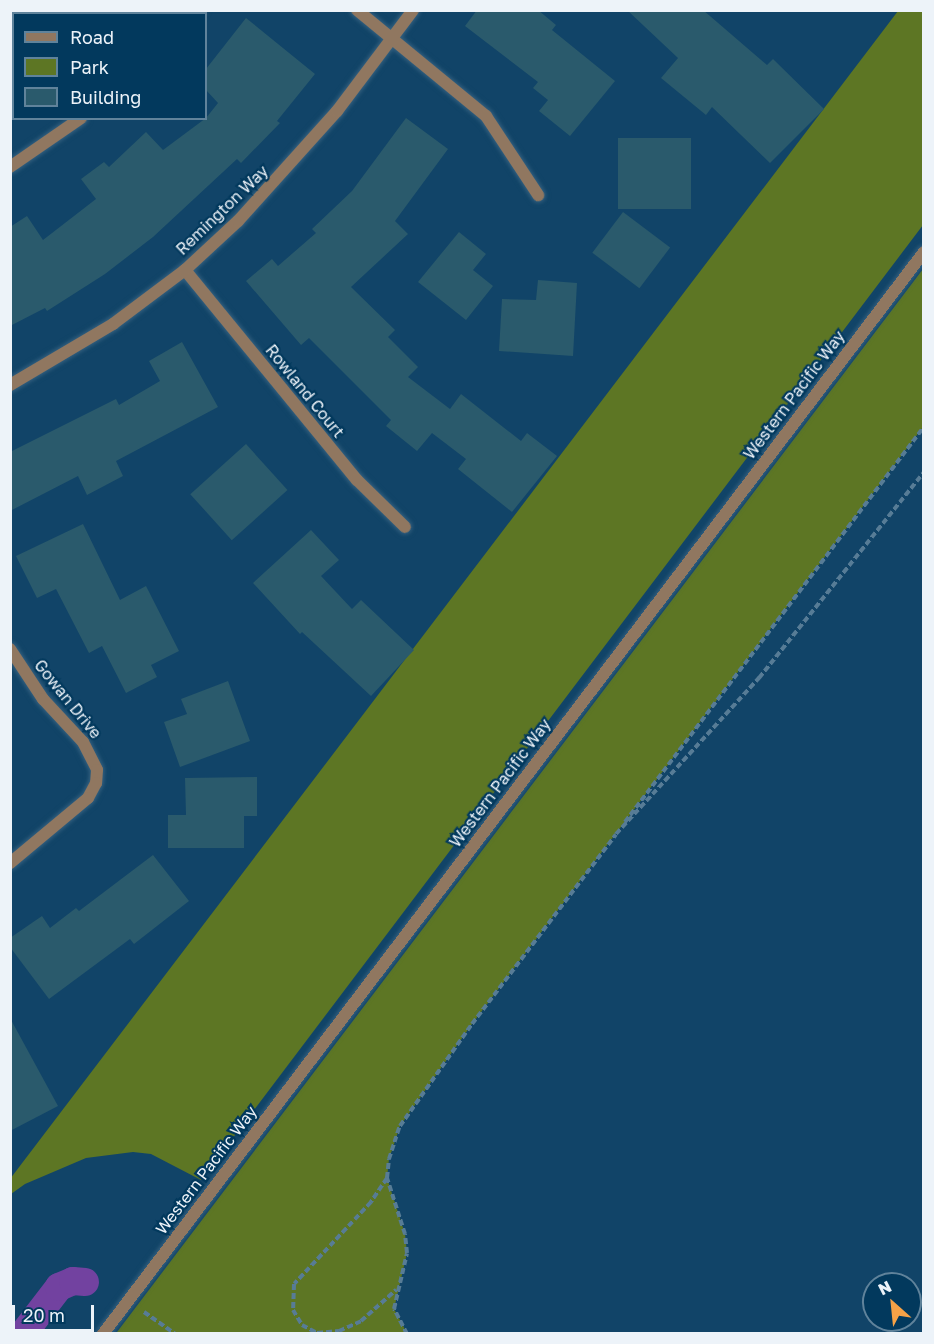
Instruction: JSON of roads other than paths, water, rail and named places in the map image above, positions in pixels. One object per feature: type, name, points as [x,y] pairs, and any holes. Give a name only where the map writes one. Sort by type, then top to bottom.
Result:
[{"type":"street","points":[[357,10],[486,116],[538,195]]},
{"type":"street","name":"Remington Way","points":[[10,385],[113,324],[185,270],[291,165],[413,10]]},
{"type":"street","points":[[10,167],[78,120]]},
{"type":"street","name":"Western Pacific Way","points":[[103,1334],[924,252]]},
{"type":"street","name":"Rowland Court","points":[[185,270],[357,480],[405,527]]},
{"type":"street","name":"Gowan Drive","points":[[10,649],[43,699],[83,742],[97,771],[96,783],[88,798],[10,863]]},
{"type":"waterway","points":[[23,1334],[59,1287],[73,1281],[85,1282]]}]
